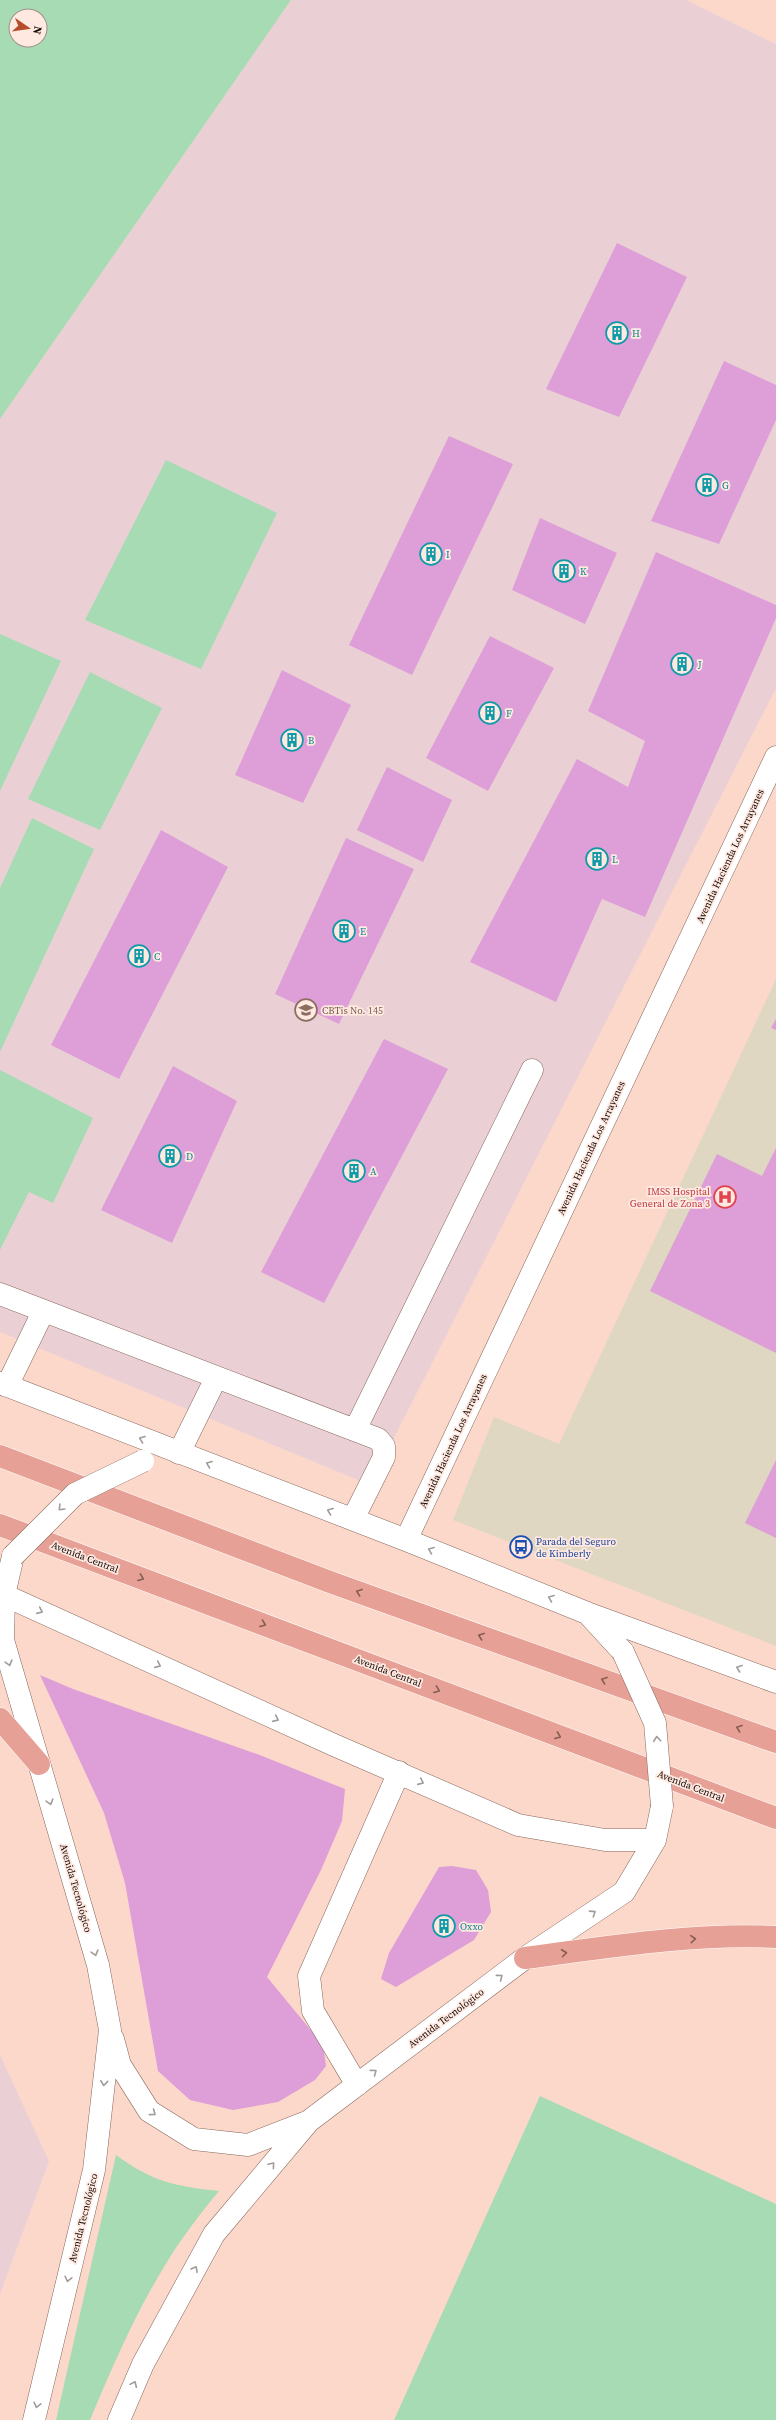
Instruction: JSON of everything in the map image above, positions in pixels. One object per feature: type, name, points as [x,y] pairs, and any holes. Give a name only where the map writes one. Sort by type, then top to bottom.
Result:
[{"type":"main road","points":[[0,1456],[330,1582],[776,1742]]},
{"type":"main road","name":"Avenida Central","points":[[0,1525],[776,1818]]},
{"type":"main road","points":[[0,1719],[39,1764]]},
{"type":"main road","points":[[525,1958],[636,1944],[744,1935],[776,1936]]},
{"type":"street","name":"Avenida Hacienda Los Arrayanes","points":[[406,1540],[776,757]]},
{"type":"street","points":[[355,1430],[532,1070]]},
{"type":"street","points":[[0,1294],[378,1439],[384,1446],[384,1457],[353,1519]]},
{"type":"street","points":[[44,1312],[3,1385],[353,1519],[587,1613],[776,1682]]},
{"type":"street","points":[[179,1453],[216,1378]]},
{"type":"street","name":"Avenida Tecnológico","points":[[34,2420],[94,2170],[110,2030],[98,1965],[2,1640],[4,1595],[13,1556],[75,1494],[143,1461],[179,1453]]},
{"type":"street","points":[[4,1595],[518,1825],[605,1840],[655,1840]]},
{"type":"street","name":"Avenida Tecnológico","points":[[119,2420],[143,2364],[214,2234],[309,2121],[525,1958],[624,1892],[655,1840],[662,1806],[655,1723],[623,1652],[587,1613]]},
{"type":"street","points":[[357,2085],[314,2011],[309,1976],[399,1772]]},
{"type":"street","points":[[110,2030],[120,2065],[149,2111],[194,2139],[248,2145],[309,2121]]},
{"type":"shaded area","name":"CBTis No. 145","points":[[291,0],[686,0],[776,44],[776,688],[370,1485],[0,1332],[0,419]]},
{"type":"shaded area","name":"IMSS Hospital General de Zona 3","points":[[776,979],[776,1646],[453,1520],[494,1417],[559,1444]]},
{"type":"shaded area","points":[[0,2055],[49,2161],[0,2294]]},
{"type":"green space","points":[[0,0],[291,0],[0,419]]},
{"type":"green space","points":[[166,460],[277,513],[201,669],[85,620]]},
{"type":"green space","points":[[0,634],[61,661],[0,791]]},
{"type":"green space","points":[[90,672],[162,708],[100,830],[28,799]]},
{"type":"green space","points":[[32,818],[94,849],[0,1052],[0,888]]},
{"type":"green space","points":[[0,1070],[93,1118],[53,1203],[29,1192],[0,1250]]},
{"type":"green space","points":[[540,2096],[776,2204],[776,2420],[394,2420]]},
{"type":"green space","points":[[116,2155],[141,2171],[164,2181],[176,2185],[219,2191],[183,2237],[153,2286],[124,2342],[90,2420],[56,2420]]},
{"type":"building","name":"H","points":[[617,243],[687,277],[619,417],[546,389]]},
{"type":"building","name":"G","points":[[724,361],[776,385],[776,420],[719,544],[651,521]]},
{"type":"building","name":"I","points":[[449,436],[513,464],[412,675],[349,645]]},
{"type":"building","name":"K","points":[[540,518],[617,553],[585,624],[512,590]]},
{"type":"building","points":[[656,552],[776,605],[776,618],[645,917],[602,899],[556,1002],[470,962],[577,759],[628,787],[645,741],[588,711]]},
{"type":"building","name":"F","points":[[490,636],[554,668],[488,791],[426,758]]},
{"type":"building","name":"B","points":[[282,670],[351,705],[303,803],[235,775]]},
{"type":"building","points":[[387,767],[452,800],[423,862],[357,830]]},
{"type":"building","name":"C","points":[[161,830],[228,867],[119,1079],[51,1045]]},
{"type":"building","name":"E","points":[[346,838],[414,869],[339,1024],[275,994]]},
{"type":"building","points":[[776,1019],[776,1030],[771,1028]]},
{"type":"building","name":"A","points":[[384,1039],[448,1069],[324,1303],[261,1272]]},
{"type":"building","name":"D","points":[[173,1066],[237,1101],[172,1243],[101,1210]]},
{"type":"building","points":[[776,1148],[776,1353],[650,1291],[717,1154],[762,1176]]},
{"type":"building","points":[[776,1460],[776,1538],[745,1523]]},
{"type":"building","points":[[40,1675],[73,1689],[257,1754],[345,1789],[342,1821],[321,1870],[267,1977],[323,2045],[326,2066],[315,2080],[278,2102],[233,2110],[190,2100],[158,2071],[125,1883],[104,1813]]},
{"type":"building","name":"Oxxo","points":[[452,1866],[476,1870],[488,1890],[491,1912],[474,1940],[396,1987],[381,1979],[389,1953],[439,1867]]},
{"type":"place","name":"H","points":[[617,333]]},
{"type":"place","name":"G","points":[[707,485]]},
{"type":"place","name":"I","points":[[431,554]]},
{"type":"place","name":"K","points":[[564,571]]},
{"type":"place","name":"J","points":[[682,664]]},
{"type":"place","name":"F","points":[[490,713]]},
{"type":"place","name":"B","points":[[292,740]]},
{"type":"place","name":"L","points":[[597,859]]},
{"type":"place","name":"E","points":[[344,931]]},
{"type":"place","name":"C","points":[[139,956]]},
{"type":"place","name":"CBTis No. 145","points":[[306,1010]]},
{"type":"place","name":"D","points":[[170,1156]]},
{"type":"place","name":"A","points":[[354,1171]]},
{"type":"place","name":"IMSS Hospital General de Zona 3","points":[[725,1197]]},
{"type":"place","name":"Parada del Seguro de Kimberly","points":[[521,1547]]},
{"type":"place","name":"Oxxo","points":[[444,1926]]}]
